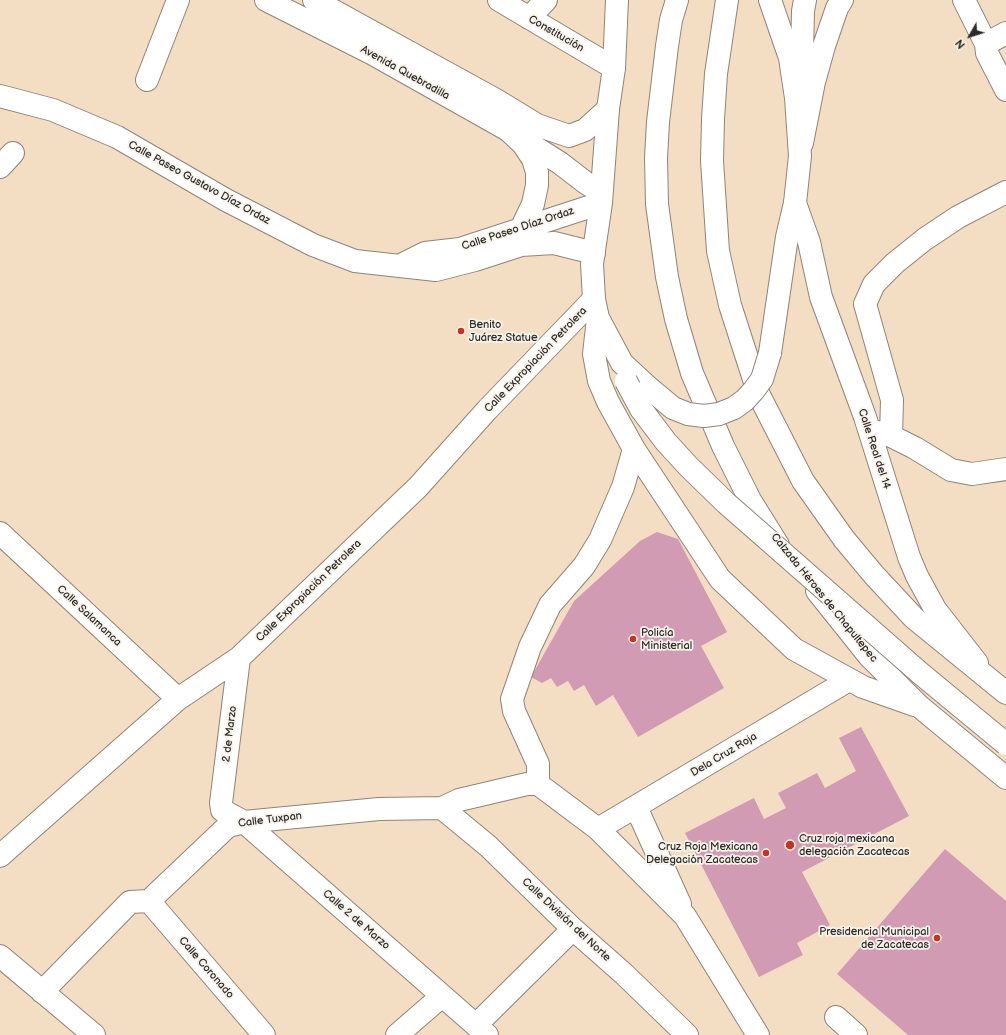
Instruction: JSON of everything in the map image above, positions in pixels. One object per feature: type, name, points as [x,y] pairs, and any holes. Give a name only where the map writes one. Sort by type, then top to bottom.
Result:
[{"type":"street","points":[[147,80],[178,0]]},
{"type":"street","name":"Avenida Quebradilla","points":[[266,0],[373,54],[508,130],[542,152],[601,197]]},
{"type":"street","name":"Avenida Quebradilla","points":[[314,0],[496,100],[537,125],[569,136],[585,130],[608,109]]},
{"type":"street","name":"Constitución","points":[[499,0],[614,68]]},
{"type":"street","points":[[529,18],[546,0]]},
{"type":"street","points":[[617,0],[614,68],[608,109],[601,197],[592,264],[596,308],[594,354],[599,381],[608,402],[634,449],[720,579],[794,648],[863,687],[919,706]]},
{"type":"street","name":"Calzada Héroes de Chapultepec","points":[[677,0],[671,20],[658,122],[656,158],[657,204],[667,277],[676,319],[692,374],[723,446],[743,487],[778,546],[836,614],[869,656],[919,706],[1006,778]]},
{"type":"street","points":[[727,0],[716,74],[713,119],[712,161],[718,250],[730,305],[759,395],[802,481],[844,538],[874,575],[914,618],[1006,693]]},
{"type":"street","points":[[796,98],[803,37],[803,11],[805,0]]},
{"type":"street","points":[[803,37],[826,0]]},
{"type":"street","points":[[624,372],[650,388],[673,408],[683,412],[704,416],[719,414],[734,408],[745,400],[762,380],[770,353],[787,237],[795,204],[800,156],[814,82],[824,46],[837,8],[842,0]]},
{"type":"street","points":[[964,0],[986,44],[987,53],[1006,90]]},
{"type":"street","points":[[771,3],[790,58],[796,98],[800,156]]},
{"type":"street","points":[[986,44],[1006,33]]},
{"type":"street","points":[[782,34],[803,37]]},
{"type":"street","name":"Calle Paseo Gustavo Díaz Ordaz","points":[[0,96],[53,110],[117,137],[226,200],[313,245],[355,261],[399,266]]},
{"type":"street","points":[[508,130],[524,144],[533,159],[537,172],[537,185],[533,204],[522,230]]},
{"type":"street","points":[[891,436],[892,400],[865,304],[874,284],[895,263],[925,239],[958,217],[1006,192]]},
{"type":"street","name":"Calle Paseo Díaz Ordaz","points":[[399,266],[425,253],[460,249],[522,230],[580,208],[601,197]]},
{"type":"street","name":"Calle Real del 14","points":[[795,204],[809,242],[821,296],[868,430],[909,557],[917,576],[935,609],[988,678]]},
{"type":"street","name":"Calle Paseo Díaz Ordaz","points":[[399,266],[436,270],[475,260],[521,245],[554,243],[594,253]]},
{"type":"street","points":[[596,308],[641,409],[666,442],[688,466],[726,502],[920,673],[1006,744]]},
{"type":"street","name":"Calle Expropiación Petrolera","points":[[0,856],[178,699],[239,658],[418,487],[487,410],[596,308]]},
{"type":"street","points":[[868,430],[891,436],[915,448],[951,470],[972,474],[1006,469]]},
{"type":"street","points":[[634,449],[623,488],[600,540],[584,566],[550,605],[530,647],[512,699],[514,711],[538,764],[538,784],[598,829],[685,916]]},
{"type":"street","name":"Calle Salamanca","points":[[0,532],[178,699]]},
{"type":"street","name":"2 de Marzo","points":[[222,810],[221,803],[239,658]]},
{"type":"street","name":"Dela Cruz Roja","points":[[598,829],[849,680]]},
{"type":"street","name":"Calle Tuxpan","points":[[149,901],[228,826],[244,822],[379,809],[442,808],[459,800],[527,784],[538,784]]},
{"type":"street","points":[[636,807],[685,916],[758,1035]]},
{"type":"street","name":"Calle División del Norte","points":[[442,808],[488,846],[573,929],[624,974],[687,1035]]},
{"type":"street","name":"Calle 2 de Marzo","points":[[222,810],[244,822],[481,1030]]},
{"type":"street","points":[[42,992],[130,902],[149,901]]},
{"type":"street","name":"Calle Coronado","points":[[149,901],[264,1035]]},
{"type":"street","points":[[481,1030],[573,929]]},
{"type":"street","points":[[0,956],[94,1035]]},
{"type":"street","points":[[397,1035],[442,996]]},
{"type":"street","points":[[836,1017],[856,1035]]},
{"type":"building","name":"Policía Ministerial","points":[[657,532],[678,539],[727,632],[701,646],[724,688],[638,737],[613,695],[596,706],[584,685],[574,691],[568,681],[557,687],[551,678],[542,683],[531,677],[574,601],[640,541]]},
{"type":"building","name":"Cruz Roja Mexicana Delegación Zacatecas","points":[[861,727],[909,816],[802,872],[830,925],[797,943],[803,955],[759,977],[685,833],[754,798],[764,819],[786,808],[778,793],[817,773],[825,788],[856,771],[839,738]]},
{"type":"building","name":"Presidencia Municipal de Zacatecas","points":[[945,849],[1006,901],[1006,1035],[908,1035],[837,974]]},
{"type":"place","name":"Benito Juárez Statue","points":[[461,331]]},
{"type":"place","name":"Policía Ministerial","points":[[633,639]]},
{"type":"place","name":"Cruz roja mexicana delegación Zacatecas","points":[[790,845]]},
{"type":"place","name":"Cruz Roja Mexicana Delegación Zacatecas","points":[[766,853]]},
{"type":"place","name":"Presidencia Municipal de Zacatecas","points":[[937,938]]}]
